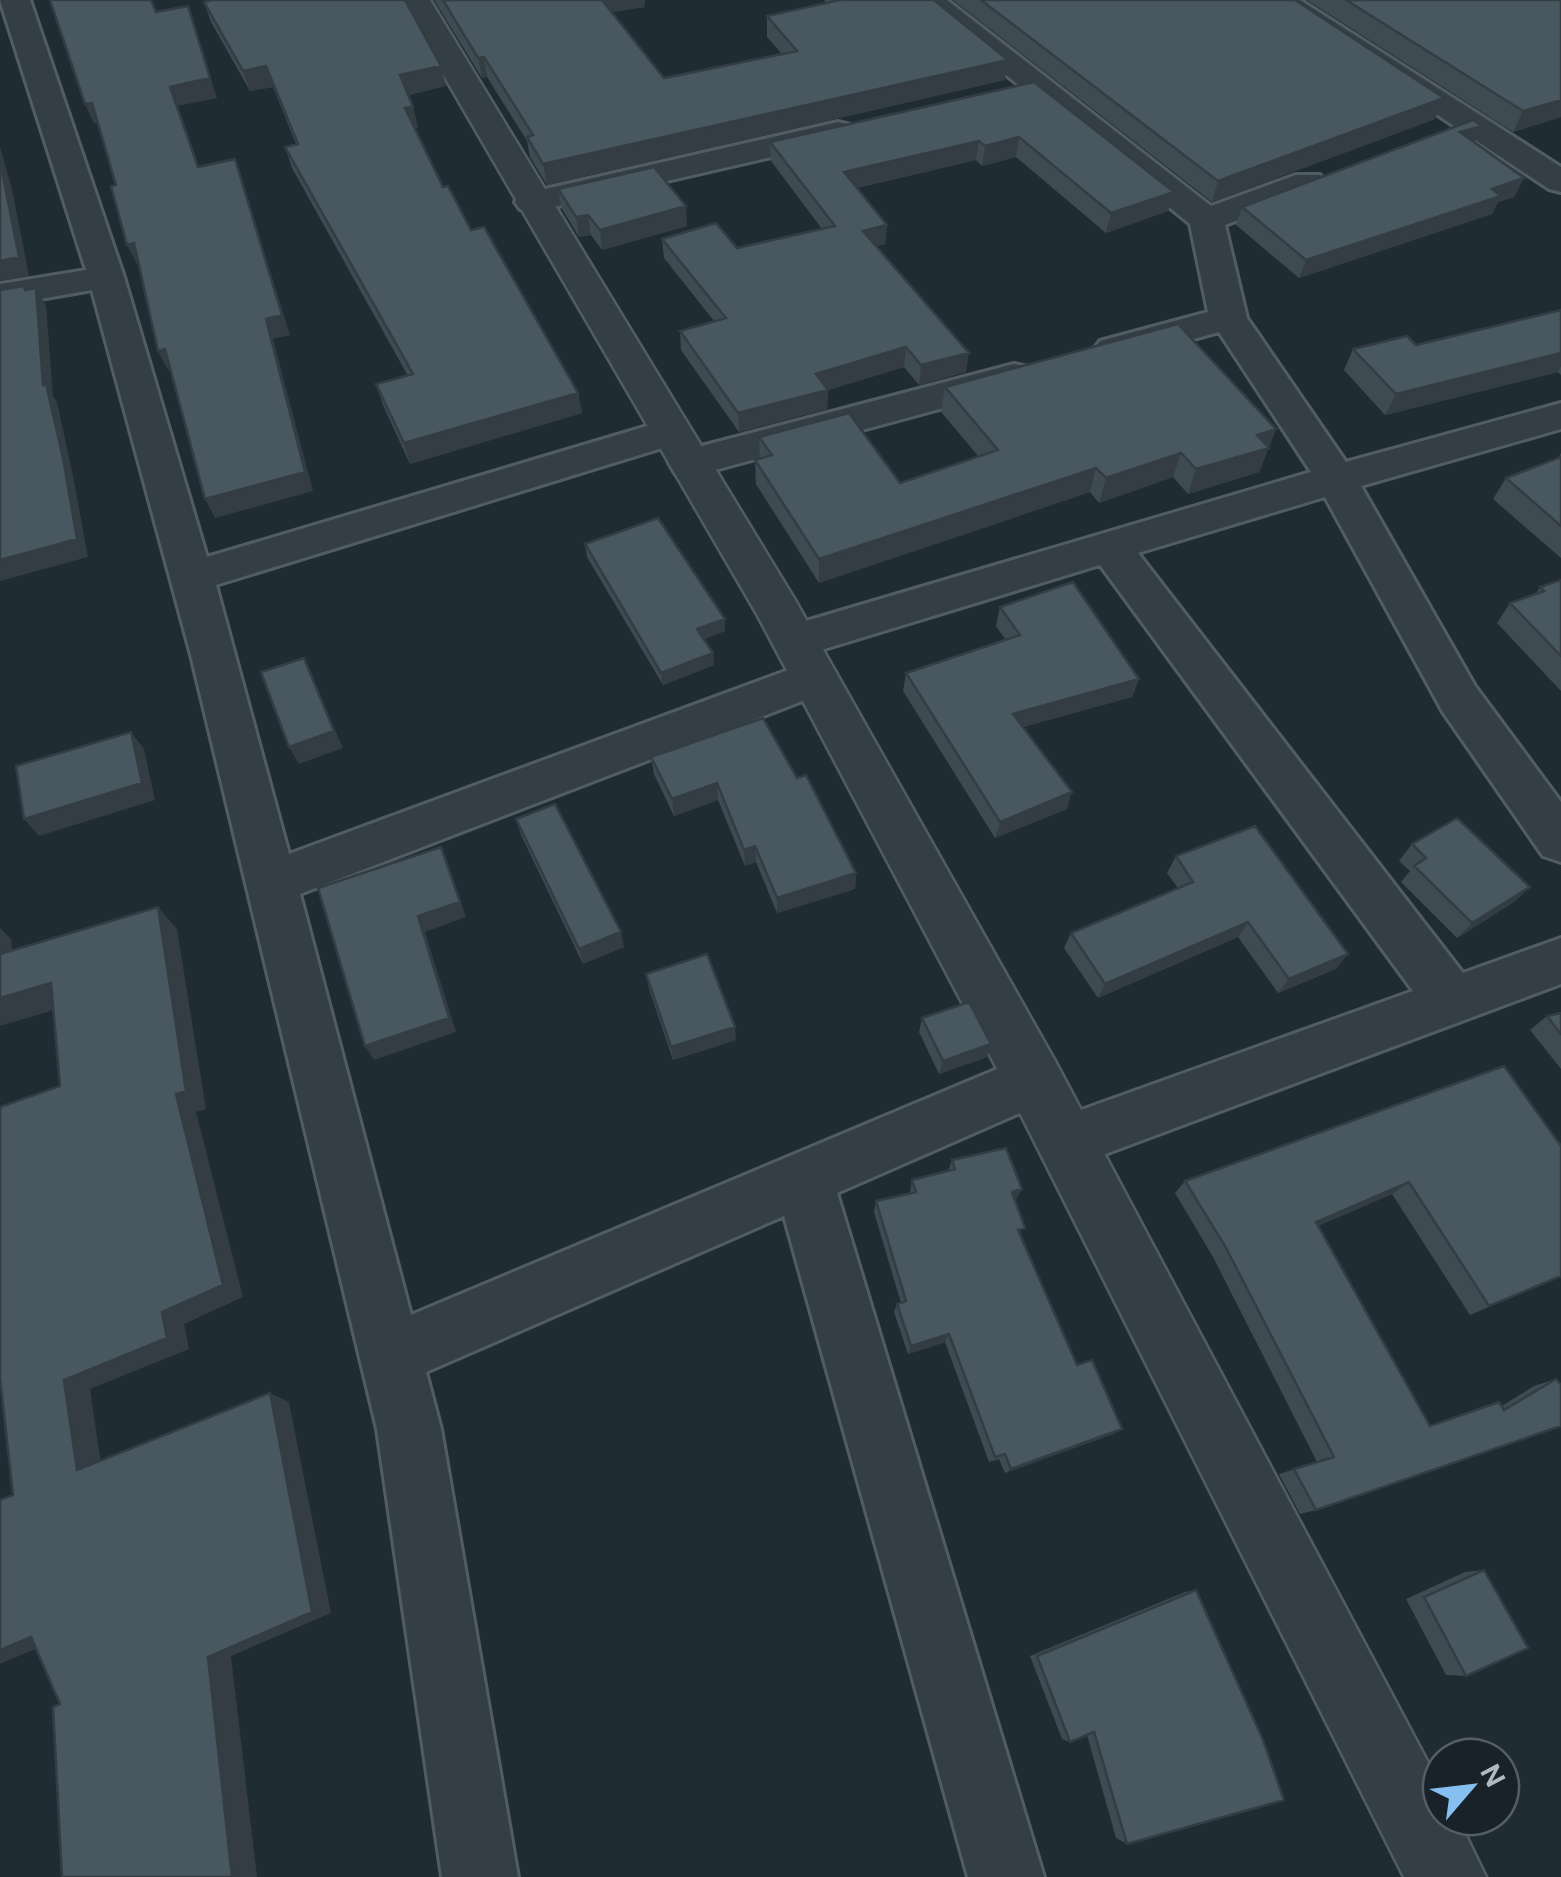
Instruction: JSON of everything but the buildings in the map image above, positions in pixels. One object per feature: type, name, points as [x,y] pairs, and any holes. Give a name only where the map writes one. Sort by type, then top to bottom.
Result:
[{"type":"street","points":[[15,0],[106,277],[192,577],[409,1428],[480,1877]]},
{"type":"street","points":[[415,0],[805,660],[1034,1080],[1446,1877]]},
{"type":"street","points":[[1280,0],[1561,182]]},
{"type":"street","points":[[949,5],[1038,86],[1207,220],[1228,318],[1336,479],[1459,699],[1561,841]]},
{"type":"street","points":[[999,95],[1038,86]]},
{"type":"street","points":[[1431,136],[1468,122]]},
{"type":"street","points":[[532,202],[863,126]]},
{"type":"street","points":[[1207,220],[1338,171]]},
{"type":"street","points":[[0,294],[106,277]]},
{"type":"street","points":[[192,577],[680,448],[1065,362],[1228,318]]},
{"type":"street","points":[[270,884],[805,660],[1110,547],[1561,416]]},
{"type":"street","points":[[1110,547],[1452,1001]]},
{"type":"street","points":[[1065,1142],[1561,961]]},
{"type":"street","points":[[390,1356],[1034,1080]]},
{"type":"street","points":[[803,1180],[1006,1877]]}]
